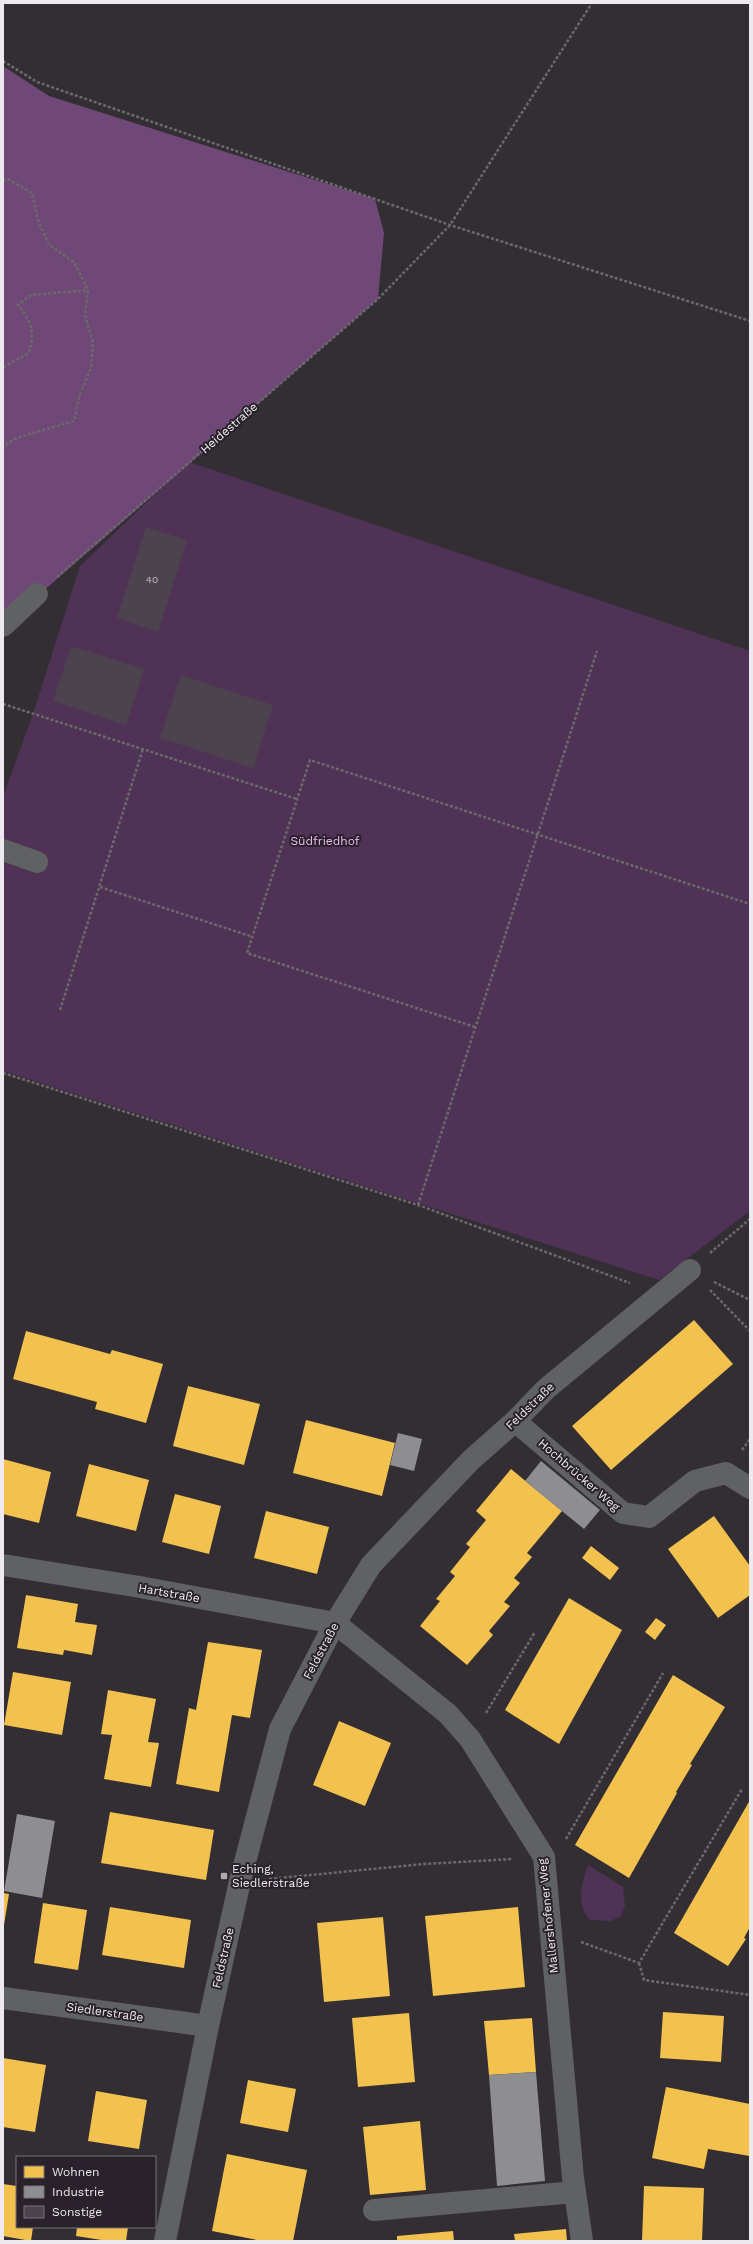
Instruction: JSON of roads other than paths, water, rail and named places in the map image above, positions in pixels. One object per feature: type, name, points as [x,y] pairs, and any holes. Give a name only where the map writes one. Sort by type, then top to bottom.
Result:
[{"type":"street","points":[[3,626],[38,594]]},
{"type":"street","points":[[3,850],[37,862]]},
{"type":"street","name":"Feldstraße","points":[[165,2241],[208,2026],[240,1881],[280,1729],[335,1624],[371,1565],[471,1460],[515,1421],[546,1389],[690,1270]]},
{"type":"street","name":"Hochbrücker Weg","points":[[515,1421],[623,1513],[650,1518],[695,1481],[726,1473],[750,1488]]},
{"type":"street","name":"Hartstraße","points":[[3,1565],[140,1587],[335,1624]]},
{"type":"street","name":"Mallershofener Weg","points":[[335,1624],[448,1714],[470,1739],[544,1857],[575,2192],[582,2241]]},
{"type":"street","name":"Siedlerstraße","points":[[3,1998],[208,2026]]},
{"type":"street","points":[[374,2210],[575,2192]]},
{"type":"place","name":"Eching, Siedlerstraße","points":[[224,1876]]},
{"type":"park label","name":"Südfriedhof","points":[[325,841]]}]
